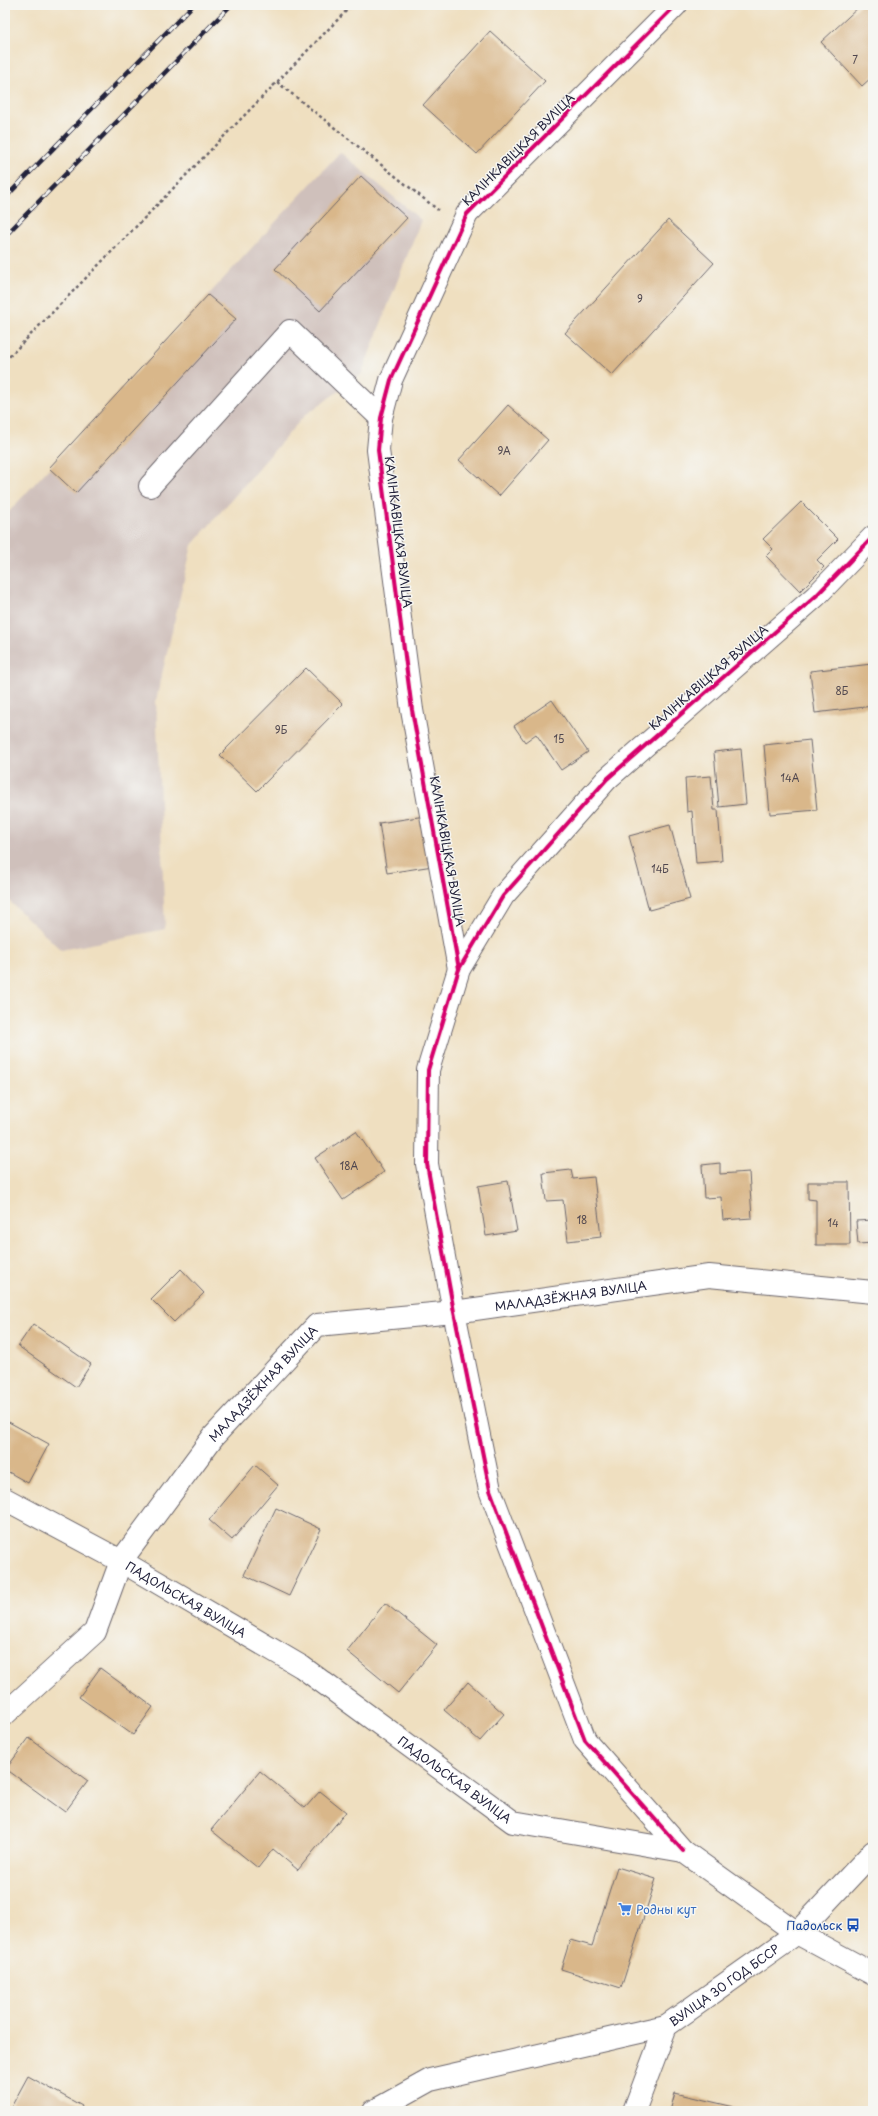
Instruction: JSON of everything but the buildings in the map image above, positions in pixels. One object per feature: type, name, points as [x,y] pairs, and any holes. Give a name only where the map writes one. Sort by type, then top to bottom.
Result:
[{"type":"street","name":"КАЛІНКАВІЦКАЯ ВУЛІЦА","points":[[459,969],[412,710],[378,450],[381,418],[391,380],[467,214],[676,5]]},
{"type":"street","points":[[150,486],[290,330],[381,418]]},
{"type":"street","name":"КАЛІНКАВІЦКАЯ ВУЛІЦА","points":[[683,1851],[585,1740],[490,1490],[454,1312],[427,1164],[428,1070],[459,969],[503,896],[607,779],[816,596],[873,537]]},
{"type":"street","name":"МАЛАДЗЁЖНАЯ ВУЛІЦА","points":[[5,1714],[95,1632],[121,1561],[213,1437],[317,1325],[454,1312],[709,1276],[873,1292]]},
{"type":"street","points":[[5,1499],[121,1561]]},
{"type":"street","name":"ПАДОЛЬСКАЯ ВУЛІЦА","points":[[121,1561],[302,1667],[513,1822],[683,1851],[797,1933],[873,1974]]},
{"type":"street","points":[[797,1933],[873,1852]]},
{"type":"street","name":"ВУЛІЦА 30 ГОД БССР","points":[[634,2111],[666,2026],[797,1933]]},
{"type":"street","points":[[374,2111],[430,2080],[666,2026]]},
{"type":"path","points":[[5,361],[352,5]]},
{"type":"path","points":[[277,82],[460,228]]},
{"type":"shaded area","points":[[340,152],[421,220],[361,375],[305,415],[192,545],[156,700],[165,929],[61,950],[5,897],[5,516]]},
{"type":"railway","points":[[5,198],[193,5]]},
{"type":"railway","points":[[5,236],[231,5]]},
{"type":"cycle path","points":[[459,969],[412,710],[378,450],[381,418],[391,380],[467,214],[676,5]]},
{"type":"cycle path","points":[[683,1851],[585,1740],[490,1490],[454,1312],[427,1164],[428,1070],[459,969],[503,896],[607,779],[816,596],[873,537]]},
{"type":"place","name":"Родны кут","points":[[625,1909]]},
{"type":"place","name":"Падольск","points":[[853,1925]]}]
